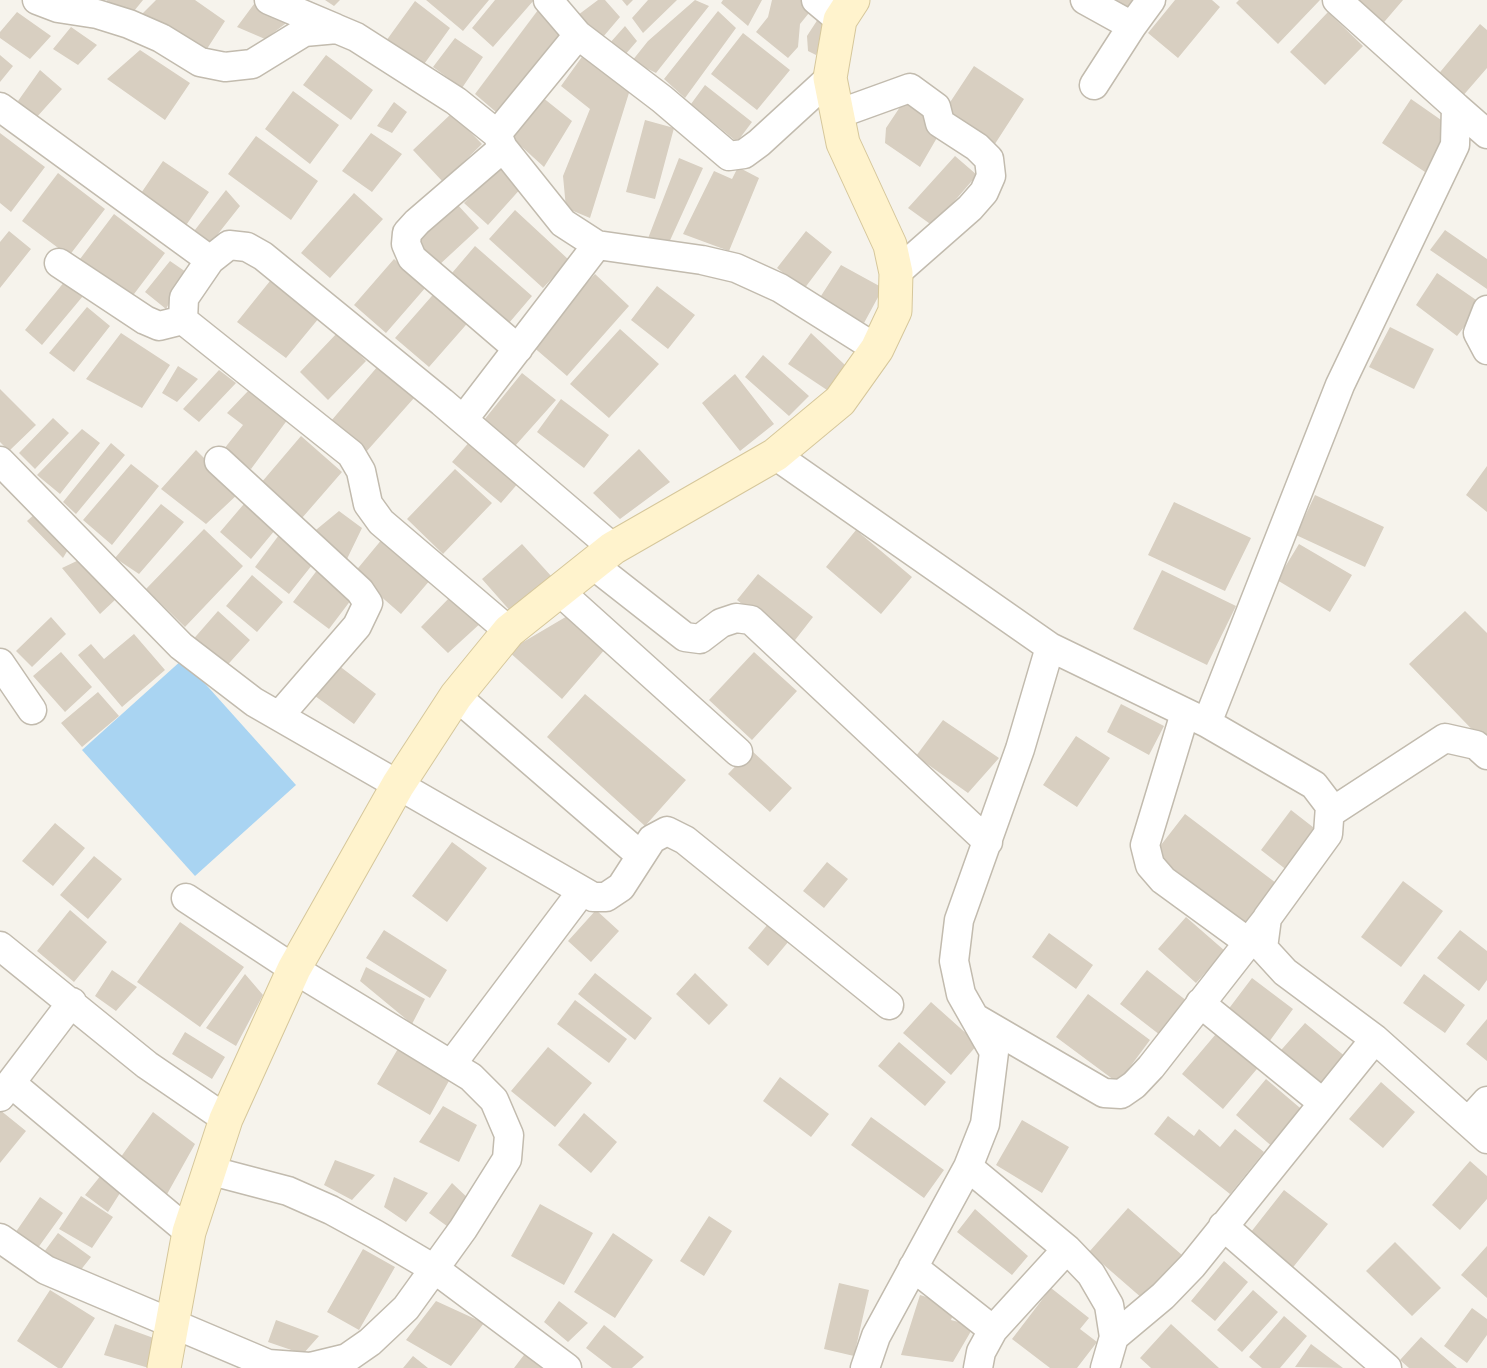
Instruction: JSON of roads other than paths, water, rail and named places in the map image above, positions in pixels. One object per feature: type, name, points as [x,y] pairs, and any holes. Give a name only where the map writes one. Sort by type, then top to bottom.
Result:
[{"type":"street","points":[[37,0],[80,5],[161,38],[200,62],[225,67],[252,64],[304,32],[337,29]]},
{"type":"street","points":[[269,0],[356,36],[456,101],[500,141],[563,223],[597,245],[702,260],[736,268],[780,288],[877,349]]},
{"type":"street","points":[[548,0],[578,35],[662,99],[729,156],[744,154],[759,143],[830,78]]},
{"type":"street","points":[[1085,0],[1132,26]]},
{"type":"street","points":[[1094,85],[1151,0]]},
{"type":"street","points":[[1337,0],[1487,134]]},
{"type":"street","points":[[164,1368],[189,1232],[226,1119],[294,969],[398,785],[456,696],[509,631],[602,556],[775,455],[840,401],[877,349],[895,311],[896,273],[890,245],[843,143],[830,78],[836,7]]},
{"type":"street","points":[[518,349],[412,258],[406,244],[407,233],[500,141],[578,35]]},
{"type":"street","points":[[838,114],[910,88],[936,107],[940,123],[977,147],[989,159],[991,176],[984,192],[970,208],[896,273]]},
{"type":"street","points":[[0,107],[210,260]]},
{"type":"street","points":[[1248,942],[1163,880],[1150,865],[1145,845],[1151,819],[1340,385],[1455,145],[1456,107]]},
{"type":"street","points":[[183,320],[184,298],[210,260],[229,245],[247,248],[263,256],[463,420],[685,637],[700,639],[721,623],[736,618],[751,620],[988,842]]},
{"type":"street","points":[[463,420],[597,245]]},
{"type":"street","points":[[58,263],[145,320],[159,326],[183,320]]},
{"type":"street","points":[[1487,310],[1478,333],[1487,350]]},
{"type":"street","points":[[183,320],[351,454],[361,471],[368,504],[381,522],[509,631]]},
{"type":"street","points":[[775,455],[1050,647],[1196,718],[1314,785],[1330,806],[1328,834],[1267,918],[1151,1067],[1134,1085],[1121,1094],[1104,1093],[974,1018]]},
{"type":"street","points":[[0,460],[181,646],[254,702],[593,897],[606,897],[621,887],[652,839],[667,831],[685,840],[889,1005]]},
{"type":"street","points":[[219,461],[360,591],[368,603],[357,626],[279,716]]},
{"type":"street","points":[[558,590],[738,752]]},
{"type":"street","points":[[873,1367],[876,1336],[968,1167],[985,1124],[994,1052],[961,994],[954,961],[959,921],[1020,749],[1050,647]]},
{"type":"street","points":[[0,663],[32,710]]},
{"type":"street","points":[[456,696],[640,855]]},
{"type":"street","points":[[1330,813],[1445,738],[1476,745],[1487,754]]},
{"type":"street","points":[[451,1065],[582,891]]},
{"type":"street","points":[[0,1238],[46,1270],[268,1364],[310,1367],[347,1358],[370,1342],[406,1308],[436,1270],[507,1159],[509,1135],[494,1100],[471,1077],[294,969],[186,898]]},
{"type":"street","points":[[1267,918],[1263,948],[1285,972],[1375,1039],[1478,1131],[1487,1101]]},
{"type":"street","points":[[0,946],[147,1065],[226,1119]]},
{"type":"street","points":[[72,1002],[6,1090],[189,1232]]},
{"type":"street","points":[[1200,1003],[1323,1104]]},
{"type":"street","points":[[1114,1337],[1163,1296],[1192,1266],[1375,1039]]},
{"type":"street","points":[[968,1167],[1067,1249],[1091,1274],[1108,1305],[1114,1337],[1105,1368]]},
{"type":"street","points":[[208,1170],[288,1191],[331,1210],[436,1270],[567,1368]]},
{"type":"street","points":[[1223,1226],[1386,1368]]},
{"type":"street","points":[[978,1368],[981,1352],[993,1330],[1067,1249]]},
{"type":"street","points":[[913,1267],[993,1330]]},
{"type":"water","points":[[183,659],[296,785],[195,876],[82,750]]}]
